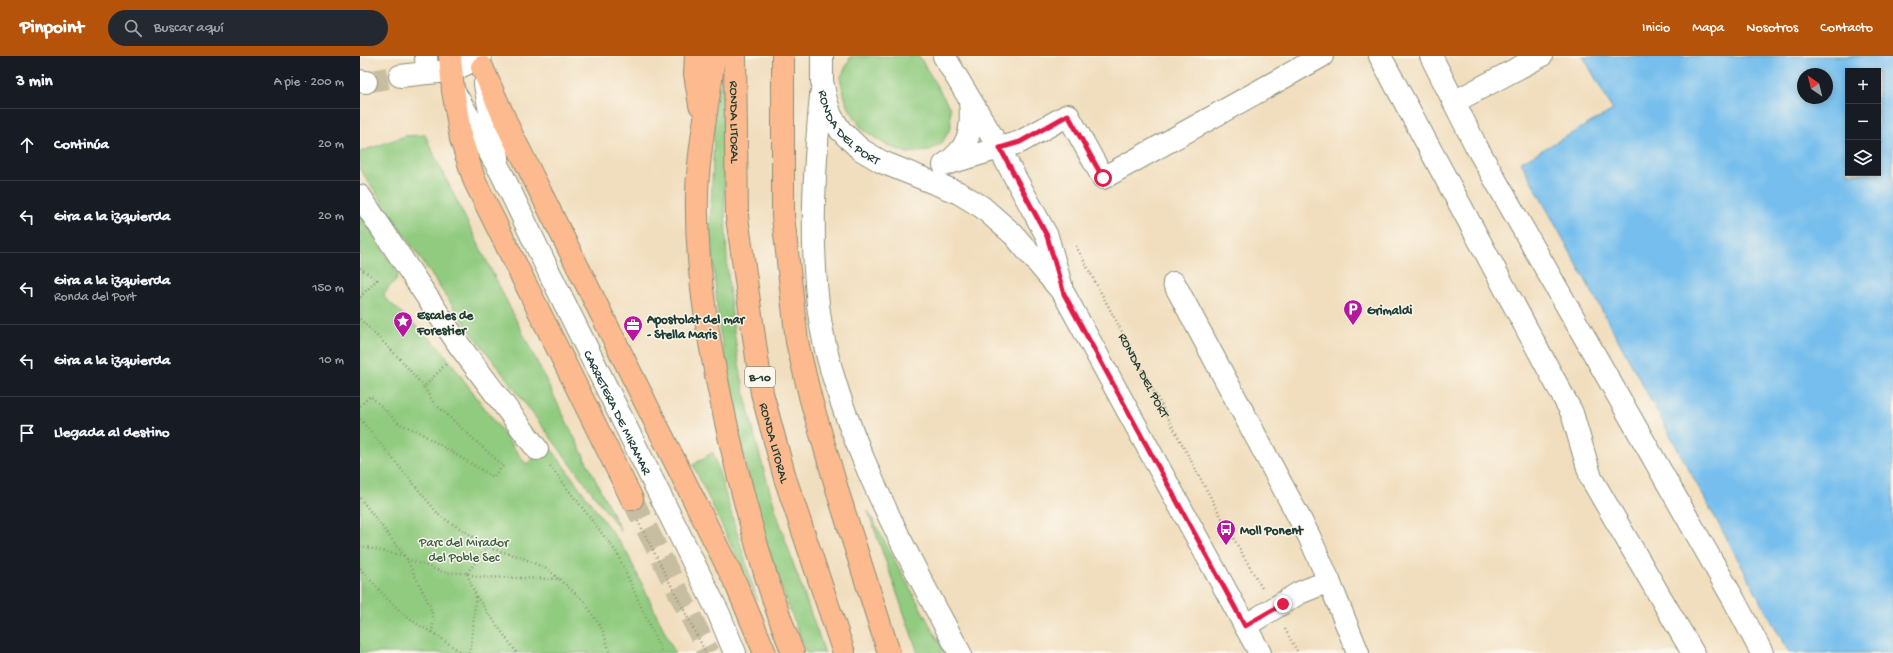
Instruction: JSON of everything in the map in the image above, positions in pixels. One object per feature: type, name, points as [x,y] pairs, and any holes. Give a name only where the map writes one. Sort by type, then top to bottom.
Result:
[{"type":"highway","points":[[696,56],[695,74],[703,124]]},
{"type":"highway","points":[[714,56],[703,124],[697,193],[698,257],[717,384],[748,518],[793,653]]},
{"type":"highway","name":"RONDA LITORAL","points":[[735,56],[737,217],[762,393],[785,478],[844,653]]},
{"type":"highway","points":[[783,56],[783,216],[797,342],[810,400],[889,653]]},
{"type":"highway","points":[[481,60],[510,131],[736,584],[764,653]]},
{"type":"highway","points":[[452,72],[461,139],[475,182],[632,499]]},
{"type":"street","name":"RONDA DEL PORT","points":[[944,56],[1000,148],[1047,236],[1064,294]]},
{"type":"street","points":[[1000,148],[1020,142],[1068,115],[1103,178],[1322,56]]},
{"type":"street","points":[[1380,56],[1572,413],[1591,478],[1693,653]]},
{"type":"street","points":[[1431,56],[1476,146],[1734,600],[1762,653]]},
{"type":"street","points":[[1454,102],[1541,56]]},
{"type":"street","points":[[400,76],[426,65],[452,72],[481,60]]},
{"type":"street","name":"CARRETERA DE MIRAMAR","points":[[481,60],[501,172]]},
{"type":"street","name":"RONDA DEL PORT","points":[[823,64],[831,116],[841,131],[860,149],[882,162],[959,193],[988,212],[1014,235],[1064,294],[1260,653]]},
{"type":"street","points":[[823,64],[813,212],[816,278],[822,327],[844,410],[892,525],[960,653]]},
{"type":"street","name":"CARRETERA DE MIRAMAR","points":[[452,72],[550,274],[720,614],[735,653]]},
{"type":"street","name":"RONDA DEL PORT","points":[[946,164],[964,146],[970,132],[972,122],[970,99]]},
{"type":"street","name":"RONDA DEL PORT","points":[[904,171],[929,170],[1000,148]]},
{"type":"street","points":[[360,196],[459,345],[537,449]]},
{"type":"street","points":[[1174,283],[1309,536],[1330,581],[1358,653]]},
{"type":"street","points":[[1245,626],[1299,593],[1330,581]]},
{"type":"path","name":"RONDA DEL PORT","points":[[1072,240],[1219,513],[1261,586]]},
{"type":"path","points":[[360,268],[377,280],[360,297]]},
{"type":"path","points":[[360,319],[401,360],[424,387],[433,402],[503,466],[494,477],[417,431],[400,424],[370,396],[360,406]]},
{"type":"path","points":[[424,387],[446,364]]},
{"type":"path","points":[[360,419],[440,516],[488,546],[521,557],[549,570],[583,600],[603,631],[610,653]]},
{"type":"path","points":[[537,449],[617,553],[662,653]]},
{"type":"path","points":[[360,498],[406,557],[430,606],[434,620],[432,632]]},
{"type":"path","points":[[360,546],[406,557],[446,573],[467,573],[477,578],[559,579]]},
{"type":"path","points":[[467,573],[488,546]]},
{"type":"path","points":[[360,568],[399,612],[416,625],[432,632],[462,653]]},
{"type":"path","points":[[467,573],[476,596],[517,653]]},
{"type":"path","points":[[468,653],[471,645],[476,596]]},
{"type":"path","points":[[1290,637],[1298,653]]},
{"type":"green space","points":[[851,56],[919,56],[950,108],[951,127],[942,143],[928,151],[908,153],[886,145],[862,129],[847,105],[840,79]]},
{"type":"green space","points":[[723,84],[726,238],[730,300],[741,372],[759,454],[783,534],[825,653],[806,653],[780,583],[754,505],[719,328],[710,230],[716,90]]},
{"type":"green space","points":[[425,135],[621,531],[460,317],[360,169],[360,152],[405,136]]},
{"type":"green space","name":"Parc del Mirador del Poble Sec","points":[[360,213],[398,274],[396,280],[386,290],[384,297],[441,349],[526,464],[550,447],[627,553],[675,653],[360,653]]},
{"type":"green space","points":[[713,452],[757,600],[693,465]]},
{"type":"green space","points":[[868,511],[945,653],[918,653]]},
{"type":"water","points":[[1583,56],[1893,56],[1893,653],[1789,653],[1521,162],[1613,110]]},
{"type":"tunnel","points":[[366,82],[400,76]]},
{"type":"tunnel","points":[[632,499],[709,653]]},
{"type":"place","name":"Grimaldi","points":[[1353,326]]},
{"type":"place","name":"Escales de Forestier","points":[[403,338]]},
{"type":"place","name":"Apostolat del mar - Stella Maris","points":[[633,342]]},
{"type":"place","name":"Moll Ponent","points":[[1226,546]]},
{"type":"route","points":[[1103,178],[1068,115],[1020,142],[1000,148],[1047,236],[1064,294],[1245,626],[1283,604]]}]
